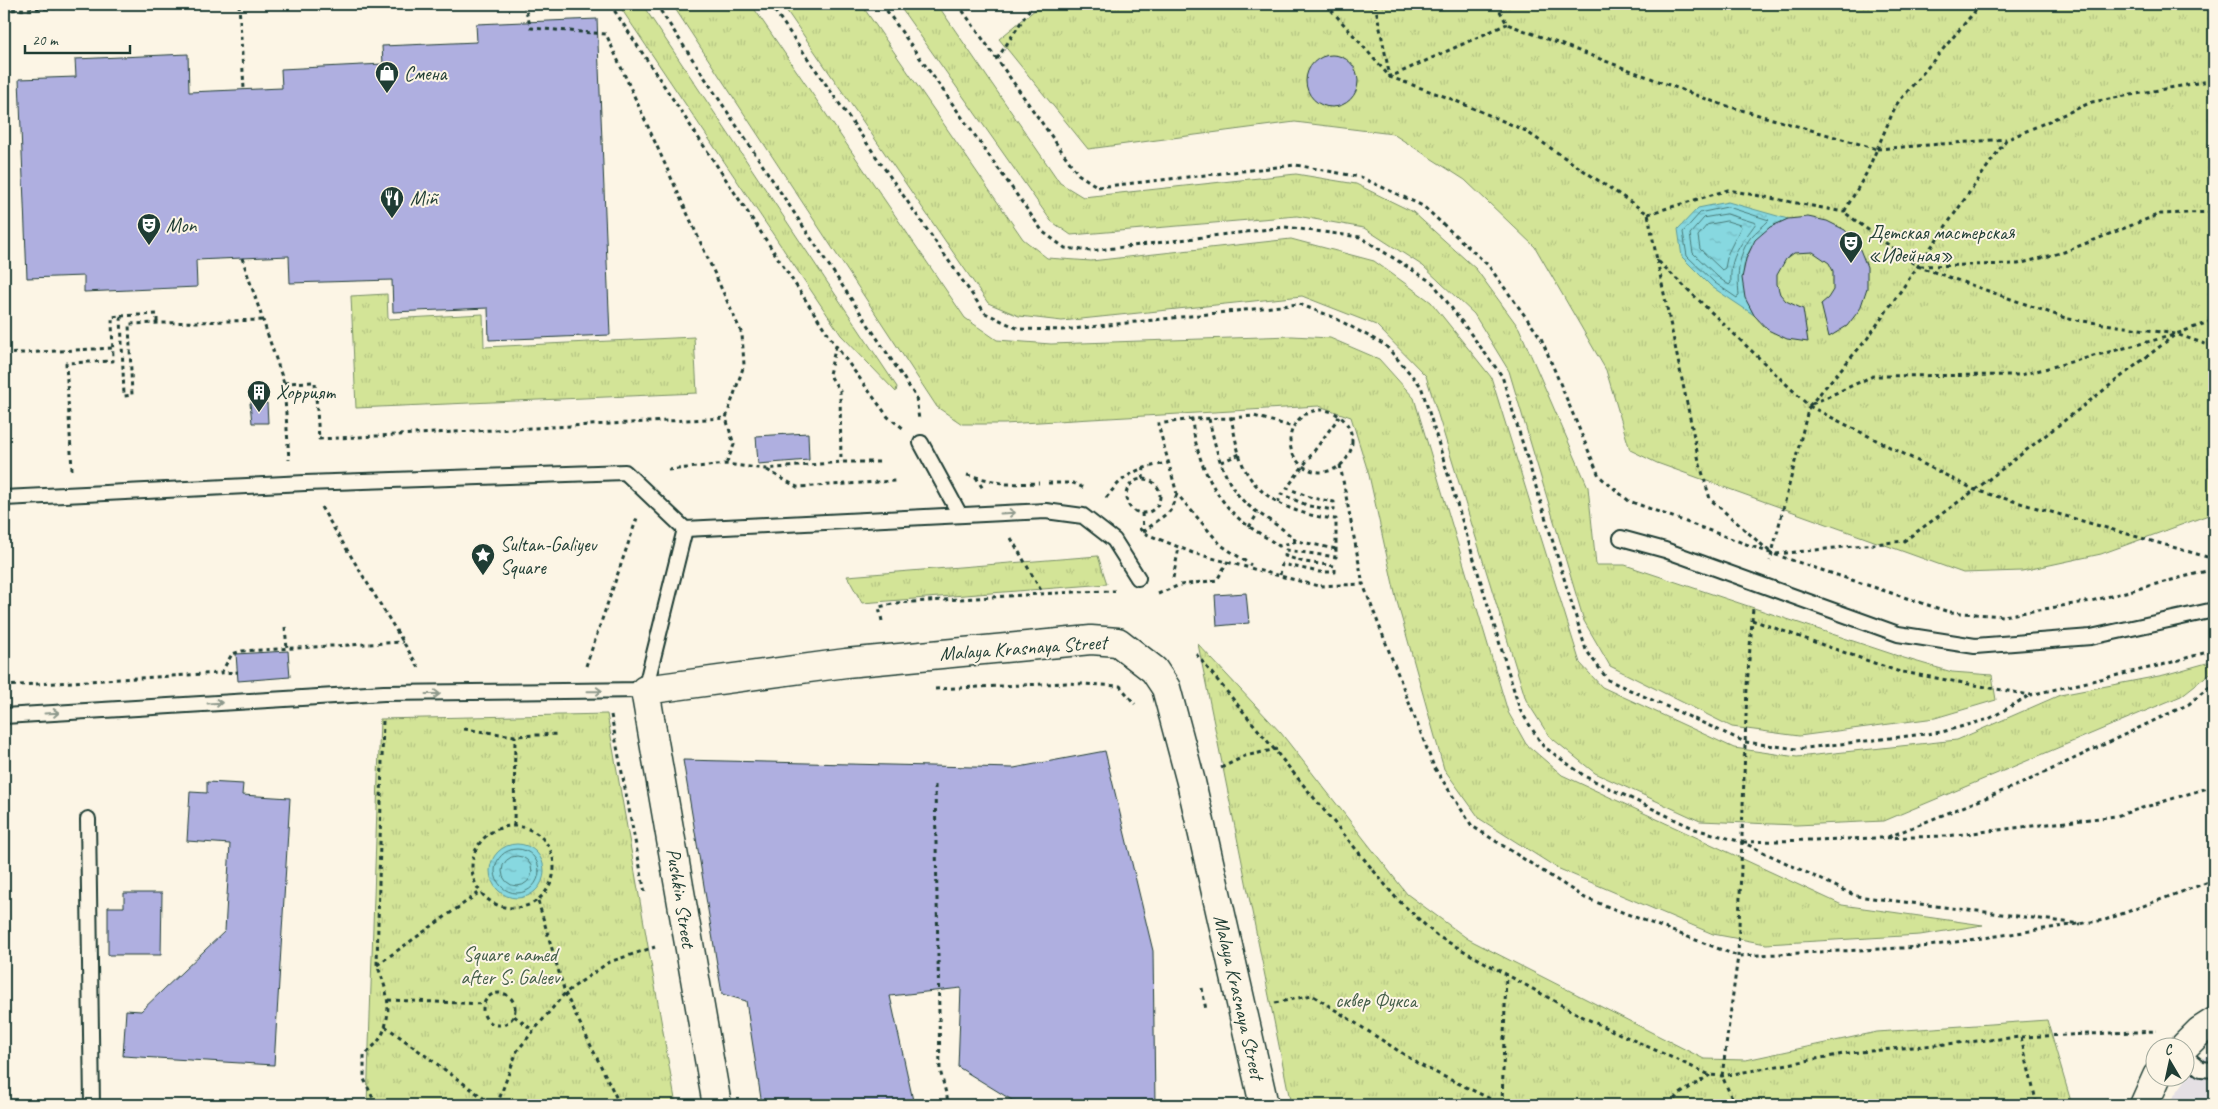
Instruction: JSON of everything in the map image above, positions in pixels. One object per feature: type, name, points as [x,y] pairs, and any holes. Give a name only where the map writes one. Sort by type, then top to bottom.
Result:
[{"type":"street","name":"Malaya Krasnaya Street","points":[[645,690],[846,663],[1091,640],[1118,642],[1154,670],[1166,688],[1191,782],[1264,1105]]},
{"type":"street","name":"Pushkin Street","points":[[645,690],[717,1105]]},
{"type":"street","points":[[2195,1036],[2214,1022]]},
{"type":"street","points":[[2144,1105],[2153,1086]]},
{"type":"lane","points":[[921,443],[960,515]]},
{"type":"lane","points":[[5,498],[305,483],[625,472],[685,529],[1046,511],[1083,516],[1114,540],[1138,578]]},
{"type":"lane","points":[[4,716],[384,693],[645,690],[685,529]]},
{"type":"lane","points":[[1621,538],[1674,553],[1898,634],[1975,646],[2090,636],[2214,610]]},
{"type":"lane","points":[[88,819],[92,1105]]},
{"type":"lane","points":[[2196,1065],[2201,1069],[2214,1070]]},
{"type":"path","points":[[4,10],[155,4]]},
{"type":"path","points":[[239,4],[244,89]]},
{"type":"path","points":[[524,4],[531,28],[606,34],[742,334],[744,365],[726,418],[734,445],[726,464]]},
{"type":"path","points":[[610,4],[836,346],[888,417],[921,443]]},
{"type":"path","points":[[656,4],[916,396],[921,443]]},
{"type":"path","points":[[770,4],[985,313],[1020,329],[1063,330],[1299,304],[1333,317],[1385,345],[1421,386],[1520,710],[1543,746],[1586,777],[1695,829],[1742,842],[1856,896],[2081,924]]},
{"type":"path","points":[[882,4],[1043,232],[1066,248],[1091,251],[1285,227],[1360,237],[1433,283],[1502,376],[1586,650],[1608,680],[1745,742],[1797,750],[1942,732],[1988,718],[2030,695]]},
{"type":"path","points":[[958,4],[1078,174],[1098,187],[1296,165],[1360,177],[1423,206],[1488,265],[1541,338],[1598,476],[1628,501],[1773,554],[1949,612],[2003,616],[2091,601],[2214,569]]},
{"type":"path","points":[[997,59],[1034,4]]},
{"type":"path","points":[[1326,4],[1390,77],[1450,98],[1524,130],[1648,214],[1699,461],[1710,499],[1773,554],[1904,542],[1975,490],[2176,334]]},
{"type":"path","points":[[1375,4],[1390,77]]},
{"type":"path","points":[[1496,4],[1507,24],[1717,103],[1877,149],[2009,139]]},
{"type":"path","points":[[1844,212],[1866,174],[1896,105],[1981,4]]},
{"type":"path","points":[[1390,77],[1507,24]]},
{"type":"path","points":[[1773,554],[1809,406],[1866,338],[2006,140],[2092,102],[2214,80]]},
{"type":"path","points":[[1648,214],[1728,190],[1844,212],[1917,266],[2068,319],[2176,334],[2214,347]]},
{"type":"path","points":[[1917,266],[2018,264],[2064,252],[2160,214],[2214,212]]},
{"type":"path","points":[[242,258],[284,383],[289,464]]},
{"type":"path","points":[[1657,260],[1809,406],[1975,490],[2214,559]]},
{"type":"path","points":[[72,473],[66,363],[113,361],[112,317],[156,314],[157,323]]},
{"type":"path","points":[[121,316],[124,396],[132,396],[129,324],[263,320]]},
{"type":"path","points":[[1809,406],[1873,376],[2021,375],[2176,334],[2214,320]]},
{"type":"path","points":[[836,346],[829,374],[840,391],[841,462]]},
{"type":"path","points":[[4,354],[112,348]]},
{"type":"path","points":[[284,383],[315,382],[319,439],[726,418]]},
{"type":"path","points":[[1317,410],[1327,411],[1339,417],[1349,429],[1352,438],[1347,458],[1340,465],[1322,472],[1311,470],[1302,465],[1292,452],[1291,435],[1293,427],[1299,419],[1317,410]]},
{"type":"path","points":[[1254,568],[1222,545],[1177,494],[1158,424],[1192,419],[1254,416],[1293,427]]},
{"type":"path","points":[[1278,503],[1282,494],[1310,506],[1334,510],[1334,502],[1312,498],[1287,488],[1339,417]]},
{"type":"path","points":[[1232,418],[1240,454],[1252,478],[1278,503],[1300,513],[1336,519],[1336,557],[1286,550],[1285,556],[1304,562],[1335,566],[1335,572],[1319,572],[1282,564],[1280,575]]},
{"type":"path","points":[[1192,419],[1200,459],[1212,484],[1224,503],[1249,526],[1279,546],[1297,541],[1336,549]]},
{"type":"path","points":[[1209,419],[1221,462],[1234,490],[1258,513],[1284,528],[1297,541]]},
{"type":"path","points":[[4,422],[5,498]]},
{"type":"path","points":[[1221,462],[1240,454]]},
{"type":"path","points":[[668,470],[726,464],[766,470],[841,462],[883,462]]},
{"type":"path","points":[[1106,498],[1131,472],[1144,466],[1168,463]]},
{"type":"path","points":[[1340,465],[1363,584],[1434,767],[1472,826],[1585,898],[1738,956],[1922,947],[2081,924],[2105,920],[2214,880]]},
{"type":"path","points":[[1144,466],[1144,479]]},
{"type":"path","points":[[766,470],[797,487],[896,481]]},
{"type":"path","points":[[966,475],[1006,484],[1073,483],[1090,491]]},
{"type":"path","points":[[1144,479],[1154,484],[1159,494],[1157,505],[1153,509],[1142,513],[1129,505],[1126,495],[1134,482],[1144,479]]},
{"type":"path","points":[[1098,494],[1106,498],[1113,505]]},
{"type":"path","points":[[1143,532],[1170,510],[1177,494]]},
{"type":"path","points":[[319,504],[422,673]]},
{"type":"path","points":[[1142,513],[1143,532]]},
{"type":"path","points":[[1249,526],[1258,513]]},
{"type":"path","points":[[584,674],[638,517]]},
{"type":"path","points":[[1135,525],[1143,532],[1179,547],[1318,586],[1363,584]]},
{"type":"path","points":[[1173,578],[1179,547]]},
{"type":"path","points":[[1180,585],[1217,580],[1228,561]]},
{"type":"path","points":[[882,621],[879,607],[897,603],[1110,590]]},
{"type":"path","points":[[1736,1105],[1722,1076],[1738,956],[1747,686],[1753,607]]},
{"type":"path","points":[[284,627],[287,649]]},
{"type":"path","points":[[221,673],[232,654],[242,651],[403,642]]},
{"type":"path","points":[[1196,654],[1277,749],[1396,898],[1438,936],[1587,1019],[1710,1076],[1722,1076],[1849,1053],[2021,1037],[2162,1031]]},
{"type":"path","points":[[4,686],[238,672]]},
{"type":"path","points":[[928,690],[1066,683],[1120,686],[1138,708]]},
{"type":"path","points":[[1886,838],[2025,782],[2190,704],[2214,683]]},
{"type":"path","points":[[607,690],[646,900]]},
{"type":"path","points":[[376,1105],[364,1078],[364,1056],[382,1036],[390,1007],[386,986],[377,966],[384,693]]},
{"type":"path","points":[[464,729],[515,736],[559,734]]},
{"type":"path","points":[[514,826],[515,736]]},
{"type":"path","points":[[1214,771],[1244,756],[1277,749]]},
{"type":"path","points":[[934,785],[940,1070],[949,1105]]},
{"type":"path","points":[[1742,842],[1947,836],[2116,816],[2214,786]]},
{"type":"path","points":[[514,826],[526,828],[538,834],[547,843],[553,855],[555,867],[553,880],[547,892],[538,901],[526,907],[514,909],[489,902],[480,892],[474,881],[471,868],[476,849],[489,833],[500,827],[514,826]]},
{"type":"path","points":[[377,966],[480,892]]},
{"type":"path","points":[[538,901],[565,993],[620,1105]]},
{"type":"path","points":[[496,1105],[517,1051],[565,993],[609,962],[656,948],[654,938]]},
{"type":"path","points":[[1274,1002],[1312,995],[1422,1066],[1502,1105],[1506,973]]},
{"type":"path","points":[[1201,980],[1206,1010]]},
{"type":"path","points":[[505,993],[514,1000],[514,1016],[503,1025],[496,1025],[485,1018],[483,1004],[491,994],[505,993]]},
{"type":"path","points":[[388,1000],[483,1004]]},
{"type":"path","points":[[514,1016],[534,1031]]},
{"type":"path","points":[[384,1026],[493,1105]]},
{"type":"path","points":[[2021,1037],[2037,1105]]},
{"type":"path","points":[[1669,1105],[1678,1095],[1710,1076]]},
{"type":"shaded area","points":[[2214,1051],[2214,1105],[2171,1105],[2174,1096],[2181,1086],[2196,1086],[2196,1065]]},
{"type":"green space","points":[[618,4],[642,4],[897,387],[896,392],[841,335]]},
{"type":"green space","points":[[672,4],[751,4],[965,318],[997,340],[1051,344],[1292,336],[1330,338],[1379,359],[1414,398],[1508,712],[1526,744],[1562,775],[1842,905],[1983,925],[1920,935],[1766,944],[1713,934],[1557,868],[1480,819],[1444,769],[1396,598],[1369,475],[1351,417],[1319,406],[1004,424],[962,424],[937,407]]},
{"type":"green space","points":[[782,4],[861,4],[1023,239],[1047,258],[1091,261],[1291,239],[1374,261],[1431,302],[1491,377],[1580,663],[1602,687],[1734,748],[1797,757],[1957,740],[2060,695],[2164,675],[2214,661],[2214,670],[2181,696],[1884,821],[1796,825],[1700,821],[1595,773],[1549,736],[1526,700],[1426,376],[1376,325],[1302,296],[1062,321],[1019,316],[988,303]]},
{"type":"green space","points":[[898,4],[937,4],[1060,183],[1083,197],[1296,174],[1356,184],[1413,212],[1476,269],[1519,328],[1588,487],[1596,565],[1625,565],[1904,658],[1952,672],[1992,675],[1996,700],[1935,718],[1799,736],[1732,727],[1610,666],[1584,621],[1509,371],[1474,314],[1423,266],[1364,228],[1297,216],[1071,235],[1051,221]]},
{"type":"green space","points":[[1042,4],[2214,4],[2214,513],[2101,554],[2022,571],[1963,573],[1657,463],[1630,450],[1606,370],[1535,247],[1465,180],[1393,134],[1295,122],[1088,149],[999,39]]},
{"type":"green space","points":[[387,294],[388,319],[483,314],[484,347],[694,337],[697,393],[356,408],[351,296]]},
{"type":"green space","points":[[1098,556],[1107,584],[862,603],[847,576]]},
{"type":"green space","name":"cквер Фукса","points":[[1198,644],[1281,733],[1407,894],[1468,939],[1704,1059],[1746,1060],[1877,1032],[2047,1020],[2072,1105],[1291,1105]]},
{"type":"green space","name":"Square named after S. Galeev","points":[[607,714],[676,1105],[367,1105],[380,719]]},
{"type":"water","points":[[1728,202],[1788,219],[1761,236],[1752,246],[1746,258],[1743,271],[1744,285],[1747,299],[1754,315],[1712,287],[1682,257],[1678,229],[1698,208]]},
{"type":"water","points":[[517,844],[527,846],[536,852],[542,861],[544,871],[542,881],[536,890],[527,896],[517,898],[507,896],[498,890],[492,881],[490,871],[492,861],[498,852],[507,846]]},
{"type":"building","points":[[597,19],[610,335],[489,340],[488,308],[393,312],[392,280],[290,283],[289,256],[196,260],[197,287],[84,292],[84,276],[27,278],[19,79],[76,77],[75,59],[188,54],[189,92],[282,88],[281,69],[383,64],[382,46],[477,42],[476,24]]},
{"type":"building","points":[[1327,55],[1337,55],[1346,59],[1354,67],[1358,81],[1354,95],[1346,103],[1337,107],[1327,107],[1318,103],[1310,95],[1306,86],[1306,76],[1310,67],[1318,59]]},
{"type":"building","points":[[1808,217],[1827,221],[1845,230],[1859,247],[1867,267],[1867,288],[1860,309],[1847,326],[1829,337],[1821,304],[1833,290],[1833,271],[1829,263],[1813,252],[1794,253],[1786,259],[1777,275],[1777,284],[1780,294],[1786,301],[1803,309],[1808,342],[1787,339],[1768,330],[1754,315],[1745,298],[1742,278],[1746,259],[1755,240],[1770,227],[1788,219]]},
{"type":"building","name":"Хоррият","points":[[250,403],[267,403],[268,423],[252,423]]},
{"type":"building","points":[[808,433],[809,460],[758,464],[756,436]]},
{"type":"building","points":[[1246,593],[1249,623],[1217,626],[1215,595]]},
{"type":"building","points":[[288,651],[290,677],[238,681],[236,654]]},
{"type":"building","points":[[1105,751],[1153,951],[1155,1105],[1020,1105],[958,1067],[961,988],[890,996],[914,1105],[762,1105],[746,1001],[722,994],[683,760],[1014,768]]},
{"type":"building","points":[[207,782],[243,784],[242,795],[290,798],[274,1065],[123,1056],[126,1010],[141,1011],[225,931],[230,844],[187,841],[190,792],[207,793]]},
{"type":"building","points":[[124,893],[162,893],[161,955],[108,955],[108,907],[124,907]]},
{"type":"place","name":"Смена","points":[[387,94]]},
{"type":"place","name":"Miñ","points":[[392,219]]},
{"type":"place","name":"Mon","points":[[149,246]]},
{"type":"place","name":"Детская мастерская «Идейная»","points":[[1851,264]]},
{"type":"place","name":"Хоррият","points":[[259,413]]},
{"type":"place","name":"Sultan-Galiyev Square","points":[[483,576]]}]
